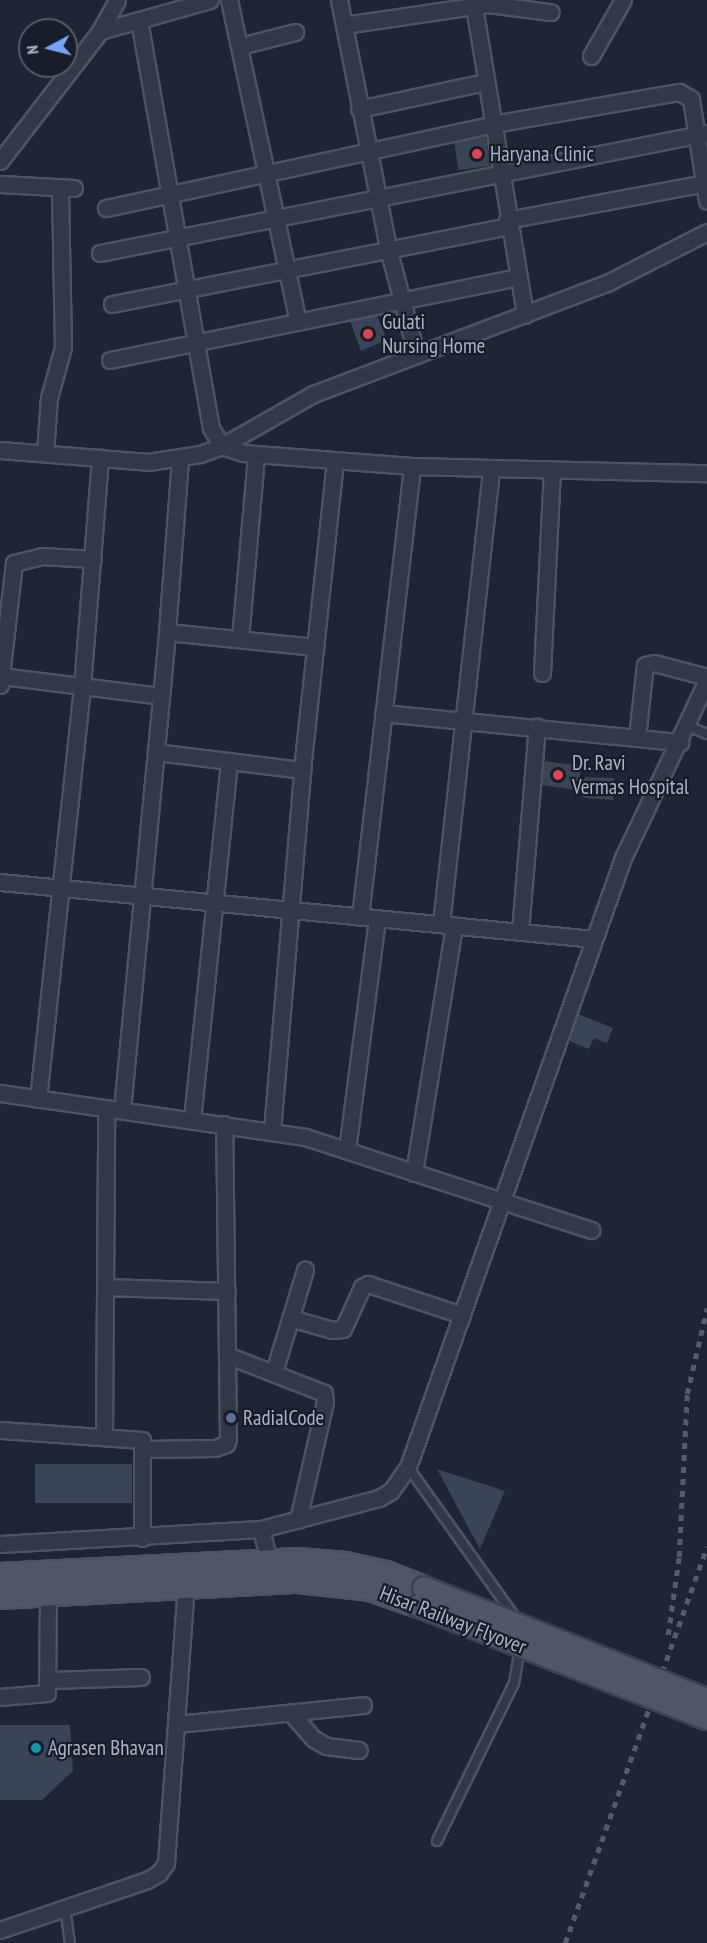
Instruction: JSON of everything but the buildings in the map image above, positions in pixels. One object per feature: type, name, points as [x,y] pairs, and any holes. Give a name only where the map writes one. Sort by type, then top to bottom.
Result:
[{"type":"main road","name":"Hisar Railway Flyover","points":[[0,1575],[269,1562],[345,1564],[386,1572],[422,1597],[707,1718]]},
{"type":"main road","name":"Hisar Railway Flyover","points":[[0,1597],[186,1585],[298,1581],[370,1589],[422,1597],[707,1700]]},
{"type":"street","points":[[0,161],[100,31],[117,0]]},
{"type":"street","points":[[100,31],[210,0]]},
{"type":"street","points":[[230,0],[298,321]]},
{"type":"street","points":[[339,0],[367,151],[399,301],[416,352]]},
{"type":"street","points":[[591,56],[623,0]]},
{"type":"street","points":[[344,24],[413,7],[473,3],[500,4],[550,12]]},
{"type":"street","points":[[473,3],[507,223],[525,315]]},
{"type":"street","points":[[140,20],[211,428],[222,446],[256,455],[412,466],[490,470],[707,473]]},
{"type":"street","points":[[240,46],[295,32]]},
{"type":"street","points":[[360,109],[485,82]]},
{"type":"street","points":[[106,208],[170,192],[493,124],[684,92],[691,99],[702,134],[707,201]]},
{"type":"street","points":[[100,253],[178,240],[500,171],[702,134]]},
{"type":"street","points":[[112,304],[188,292],[705,183]]},
{"type":"street","points":[[0,184],[67,188],[63,347],[49,398],[45,452]]},
{"type":"street","points":[[0,450],[148,462],[180,458],[222,446],[313,394],[416,352],[525,315],[607,282],[707,232]]},
{"type":"street","points":[[110,360],[519,277]]},
{"type":"street","points":[[240,639],[256,455]]},
{"type":"street","points":[[39,1099],[82,687],[100,458]]},
{"type":"street","points":[[122,1110],[167,632],[180,458]]},
{"type":"street","points":[[272,1131],[302,770],[335,461]]},
{"type":"street","points":[[360,917],[412,466]]},
{"type":"street","points":[[414,1173],[448,925],[463,720],[490,470]]},
{"type":"street","points":[[542,673],[552,471]]},
{"type":"street","points":[[93,558],[42,555],[16,560],[1,681],[161,696]]},
{"type":"street","points":[[167,632],[315,647]]},
{"type":"street","points":[[0,1544],[142,1538],[261,1528],[379,1498],[391,1491],[408,1467],[623,858],[681,742],[707,679],[654,663],[645,665],[637,737]]},
{"type":"street","points":[[383,713],[681,742]]},
{"type":"street","points":[[520,932],[537,727]]},
{"type":"street","points":[[156,752],[302,770]]},
{"type":"street","points":[[192,1120],[229,761]]},
{"type":"street","points":[[0,882],[594,939]]},
{"type":"street","points":[[346,1150],[377,918]]},
{"type":"street","points":[[0,1093],[272,1131],[346,1150],[591,1230]]},
{"type":"street","points":[[104,1435],[106,1108]]},
{"type":"street","points":[[144,1449],[215,1449],[226,1444],[229,1356],[224,1124]]},
{"type":"street","points":[[274,1372],[305,1270]]},
{"type":"street","points":[[290,1318],[332,1330],[343,1329],[362,1287],[368,1284],[462,1315]]},
{"type":"street","points":[[105,1287],[227,1291]]},
{"type":"street","points":[[229,1356],[320,1388],[326,1397],[298,1520]]},
{"type":"street","points":[[0,1430],[139,1437],[144,1449],[142,1538]]},
{"type":"street","points":[[261,1528],[269,1562]]},
{"type":"street","points":[[0,1930],[147,1880],[159,1873],[166,1863],[186,1585]]},
{"type":"street","points":[[0,1697],[43,1696],[50,1680],[48,1594]]},
{"type":"street","points":[[50,1680],[141,1677]]},
{"type":"street","points":[[177,1724],[363,1705]]},
{"type":"street","points":[[291,1713],[314,1739],[326,1746],[359,1750]]},
{"type":"lane","points":[[688,726],[707,734]]},
{"type":"lane","points":[[408,1467],[504,1600],[516,1619],[520,1636],[514,1683],[437,1841]]},
{"type":"lane","points":[[65,1908],[70,1943]]},
{"type":"railway","points":[[668,1635],[679,1557],[687,1394],[707,1308]]},
{"type":"railway","points":[[565,1943],[707,1547]]},
{"type":"place","name":"Haryana Clinic","points":[[477,154]]},
{"type":"place","name":"Gulati Nursing Home","points":[[368,334]]},
{"type":"place","name":"Dr. Ravi Vermas Hospital","points":[[558,775]]},
{"type":"place","name":"RadialCode","points":[[231,1418]]},
{"type":"place","name":"Agrasen Bhavan","points":[[36,1748]]}]
